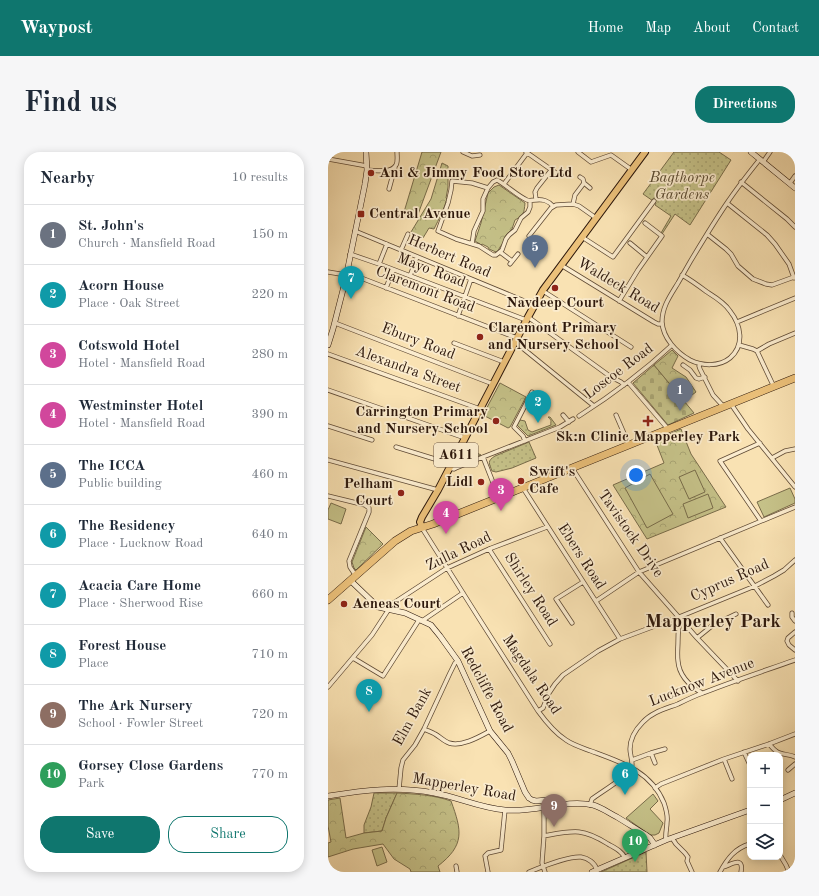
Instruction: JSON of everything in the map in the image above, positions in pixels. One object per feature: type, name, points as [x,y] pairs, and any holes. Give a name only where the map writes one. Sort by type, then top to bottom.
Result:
[{"type":"highway","points":[[328,600],[388,546],[421,525],[431,525],[795,378]]},
{"type":"main road","name":"A611","points":[[421,525],[425,520],[425,512],[543,291],[645,152]]},
{"type":"street","points":[[328,345],[335,323],[365,184],[367,168],[366,152]]},
{"type":"street","points":[[389,189],[396,165],[397,152]]},
{"type":"street","points":[[463,152],[472,156],[480,155]]},
{"type":"street","points":[[578,152],[591,162],[611,153],[632,170]]},
{"type":"street","points":[[751,152],[795,188]]},
{"type":"street","points":[[682,275],[724,304],[730,310],[737,322],[740,333],[739,345],[735,352],[726,360],[714,364],[700,364],[681,354],[667,338],[662,324],[663,311],[676,285],[682,275],[707,234],[727,203],[742,182],[770,152]]},
{"type":"street","points":[[504,184],[528,153],[556,173]]},
{"type":"street","points":[[328,159],[388,171],[393,169],[396,165]]},
{"type":"street","points":[[536,200],[537,188],[552,169]]},
{"type":"street","points":[[790,183],[795,176]]},
{"type":"street","points":[[580,177],[590,188]]},
{"type":"street","points":[[472,244],[474,231],[482,211],[483,199],[488,188],[495,180],[504,184],[525,200],[541,200],[548,202],[553,206]]},
{"type":"street","points":[[488,188],[472,183],[452,181],[448,203],[438,231],[456,239],[479,246],[493,255],[496,255],[500,252],[509,235],[515,230],[521,218],[528,212],[530,201]]},
{"type":"street","points":[[742,182],[795,227]]},
{"type":"street","points":[[573,204],[575,195],[584,183]]},
{"type":"street","points":[[582,237],[613,257],[654,201]]},
{"type":"street","points":[[707,234],[726,249],[731,254],[738,266],[753,279],[772,285],[795,278],[784,256],[775,244],[727,203]]},
{"type":"street","points":[[529,236],[553,206],[573,204],[579,206],[596,218]]},
{"type":"street","points":[[619,302],[638,270],[662,236],[645,223]]},
{"type":"street","name":"Herbert Road","points":[[355,231],[534,306]]},
{"type":"street","points":[[402,250],[408,234]]},
{"type":"street","points":[[630,243],[647,257]]},
{"type":"street","points":[[379,264],[387,244]]},
{"type":"street","points":[[500,252],[511,263],[518,254]]},
{"type":"street","name":"Mayo Road","points":[[350,254],[527,319],[624,385]]},
{"type":"street","points":[[410,276],[417,257]]},
{"type":"street","name":"Waldeck Road","points":[[561,265],[619,302],[654,322],[662,324]]},
{"type":"street","points":[[386,288],[393,270]]},
{"type":"street","name":"Claremont Road","points":[[328,272],[346,274],[386,288],[516,340],[594,406]]},
{"type":"street","points":[[458,316],[471,279]]},
{"type":"street","points":[[543,291],[628,347]]},
{"type":"street","points":[[737,322],[795,298]]},
{"type":"street","name":"Ebury Road","points":[[335,323],[493,384]]},
{"type":"street","points":[[757,351],[769,344],[795,334]]},
{"type":"street","points":[[454,343],[504,362]]},
{"type":"street","name":"Loscoe Road","points":[[579,416],[628,382],[654,362],[672,345]]},
{"type":"street","points":[[739,345],[757,351],[774,387]]},
{"type":"street","name":"Alexandra Street","points":[[328,354],[480,409]]},
{"type":"street","points":[[700,364],[700,369],[713,395],[727,406],[760,443],[795,487]]},
{"type":"street","points":[[682,365],[690,369],[696,378],[699,379],[705,377]]},
{"type":"street","points":[[628,382],[668,429]]},
{"type":"street","points":[[328,390],[465,438]]},
{"type":"street","points":[[525,441],[514,427],[532,392],[545,401]]},
{"type":"street","points":[[616,415],[629,445]]},
{"type":"street","points":[[563,416],[569,422]]},
{"type":"street","points":[[396,447],[450,466],[454,469],[573,420]]},
{"type":"street","points":[[328,426],[372,440]]},
{"type":"street","points":[[760,443],[720,461],[761,521]]},
{"type":"street","points":[[772,458],[785,451],[795,449]]},
{"type":"street","points":[[483,457],[499,498]]},
{"type":"street","points":[[328,460],[438,490]]},
{"type":"street","name":"Tavistock Drive","points":[[572,468],[639,572],[697,638],[738,681]]},
{"type":"street","name":"Ebers Road","points":[[523,488],[620,639]]},
{"type":"street","points":[[328,496],[366,505],[368,507],[369,512],[350,561],[350,567],[354,578]]},
{"type":"street","points":[[596,601],[639,572],[795,507]]},
{"type":"street","name":"Magdala Road","points":[[421,525],[538,711],[554,730],[567,741],[632,767],[640,772],[655,788],[664,804],[666,812],[666,840]]},
{"type":"street","name":"Zulla Road","points":[[328,687],[372,636],[392,604],[447,568],[489,549],[547,527]]},
{"type":"street","points":[[720,538],[768,605]]},
{"type":"street","name":"Shirley Road","points":[[489,549],[550,644]]},
{"type":"street","name":"Cyprus Road","points":[[538,711],[543,708],[549,693],[563,675],[598,651],[620,639],[680,618],[755,586],[784,570],[795,560]]},
{"type":"street","name":"Redcliffe Road","points":[[354,578],[380,608],[405,613],[431,626],[448,646],[458,661],[490,731],[508,753],[528,798],[536,801],[557,799],[560,800],[563,805]]},
{"type":"street","points":[[572,623],[556,599],[583,582]]},
{"type":"street","points":[[352,658],[382,676],[420,620],[463,593]]},
{"type":"street","points":[[792,613],[792,617],[795,621]]},
{"type":"street","points":[[697,638],[713,625],[736,614]]},
{"type":"street","points":[[680,618],[677,650],[679,668],[686,680],[694,689],[702,693]]},
{"type":"street","points":[[795,632],[788,638],[787,641],[795,650]]},
{"type":"street","name":"Lucknow Avenue","points":[[632,767],[630,749],[632,740],[637,729],[645,719],[658,711],[702,693],[795,660]]},
{"type":"street","name":"Elm Bank","points":[[400,789],[403,760],[424,729],[455,663],[458,661]]},
{"type":"street","points":[[424,729],[434,733],[449,743],[456,744],[478,738],[490,731]]},
{"type":"street","points":[[655,788],[660,784],[724,759],[795,734]]},
{"type":"street","points":[[769,744],[776,752],[795,757]]},
{"type":"street","points":[[632,760],[665,749]]},
{"type":"street","points":[[744,752],[747,758]]},
{"type":"street","points":[[651,753],[655,763]]},
{"type":"street","points":[[724,759],[732,779]]},
{"type":"street","points":[[788,770],[795,764]]},
{"type":"street","points":[[590,805],[592,799],[628,772],[632,767]]},
{"type":"street","name":"Mapperley Road","points":[[328,796],[367,790],[400,789],[434,793],[480,806],[505,810],[528,810],[577,804],[590,805],[606,811],[646,835],[655,845]]},
{"type":"street","points":[[783,799],[795,793]]},
{"type":"street","points":[[544,808],[542,863],[545,872]]},
{"type":"street","points":[[488,872],[485,856],[488,853],[501,850],[505,810]]},
{"type":"street","points":[[530,872],[571,858],[581,857],[596,866],[595,871],[666,840],[747,811]]},
{"type":"street","points":[[544,836],[576,832],[583,833],[596,837],[614,847],[623,853],[625,858]]},
{"type":"street","points":[[672,838],[688,858],[687,861],[692,872]]},
{"type":"street","points":[[720,872],[726,861],[734,852],[747,845]]},
{"type":"street","points":[[783,859],[789,872]]},
{"type":"street","points":[[723,867],[738,862],[742,866],[741,872]]},
{"type":"street","points":[[456,866],[457,872]]},
{"type":"green space","points":[[422,152],[441,152],[417,217],[404,212]]},
{"type":"green space","name":"Bagthorpe Gardens","points":[[674,152],[719,152],[731,160],[690,225],[675,214],[662,234],[661,233],[671,216],[655,205],[656,203],[643,194]]},
{"type":"green space","points":[[442,163],[448,166],[447,199],[434,229],[429,228],[423,238],[411,232],[431,199]]},
{"type":"green space","points":[[499,185],[525,203],[523,213],[515,220],[512,229],[506,235],[504,242],[496,252],[482,244],[480,246],[480,244],[475,241],[488,193],[494,187]]},
{"type":"green space","points":[[672,350],[678,356],[672,368],[686,377],[696,392],[684,401],[654,365]]},
{"type":"green space","points":[[654,365],[694,413],[668,425],[633,383]]},
{"type":"green space","points":[[500,383],[526,397],[510,427],[508,428],[483,415]]},
{"type":"green space","points":[[548,417],[550,417],[556,425],[528,436],[517,425],[520,420],[525,421],[528,430],[532,432],[551,425],[551,420]]},
{"type":"green space","points":[[681,429],[691,454],[726,507],[647,539],[613,485],[664,463],[655,440]]},
{"type":"green space","points":[[529,442],[536,458],[512,468],[496,472],[492,471],[489,462],[492,458]]},
{"type":"green space","points":[[467,448],[481,455],[455,465],[463,450]]},
{"type":"green space","points":[[695,470],[705,492],[689,499],[679,477]]},
{"type":"green space","points":[[650,474],[673,514],[647,528],[625,488]]},
{"type":"green space","points":[[790,488],[795,499],[795,503],[764,517],[757,502]]},
{"type":"green space","points":[[708,494],[713,508],[688,518],[683,504]]},
{"type":"green space","points":[[331,503],[346,509],[341,524],[328,519],[328,510]]},
{"type":"green space","points":[[366,527],[383,544],[356,570],[352,562]]},
{"type":"green space","points":[[374,793],[397,793],[382,831],[364,833],[364,825],[371,807]]},
{"type":"green space","points":[[397,793],[418,794],[451,801],[459,829],[459,837],[453,851],[438,866],[440,872],[411,872],[410,869],[394,859],[383,844],[353,849],[328,857],[328,843],[331,842],[328,826],[328,800],[340,798],[346,838],[364,833],[382,831]]},
{"type":"green space","points":[[653,794],[658,801],[650,809],[663,823],[659,833],[650,835],[626,818]]},
{"type":"green space","points":[[382,847],[387,862],[377,866],[372,850]]},
{"type":"green space","points":[[646,852],[647,872],[601,872]]},
{"type":"place","name":"Ani & Jimmy Food Store Ltd","points":[[371,173]]},
{"type":"place","name":"Central Avenue","points":[[361,214]]},
{"type":"place","name":"The ICCA","points":[[535,268]]},
{"type":"place","name":"Navdeep Court","points":[[555,288]]},
{"type":"place","name":"Acacia Care Home","points":[[351,299]]},
{"type":"place","name":"Claremont Primary and Nursery School","points":[[480,337]]},
{"type":"place","name":"St. John's","points":[[680,411]]},
{"type":"place","name":"Carrington Primary and Nursery School","points":[[496,421]]},
{"type":"place","name":"Sk:n Clinic Mapperley Park","points":[[648,421]]},
{"type":"place","name":"Acorn House","points":[[538,423]]},
{"type":"place","name":"Swift's Cafe","points":[[521,481]]},
{"type":"place","name":"Lidl","points":[[481,482]]},
{"type":"place","name":"Pelham Court","points":[[401,493]]},
{"type":"place","name":"Cotswold Hotel","points":[[501,511]]},
{"type":"place","name":"Westminster Hotel","points":[[446,534]]},
{"type":"place","name":"Aeneas Court","points":[[344,604]]},
{"type":"place","name":"Forest House","points":[[369,712]]},
{"type":"place","name":"The Residency","points":[[625,795]]},
{"type":"place","name":"The Ark Nursery","points":[[554,827]]},
{"type":"place","name":"Gorsey Close Gardens","points":[[635,862]]},
{"type":"district","name":"Mapperley Park","points":[[713,622]]}]
